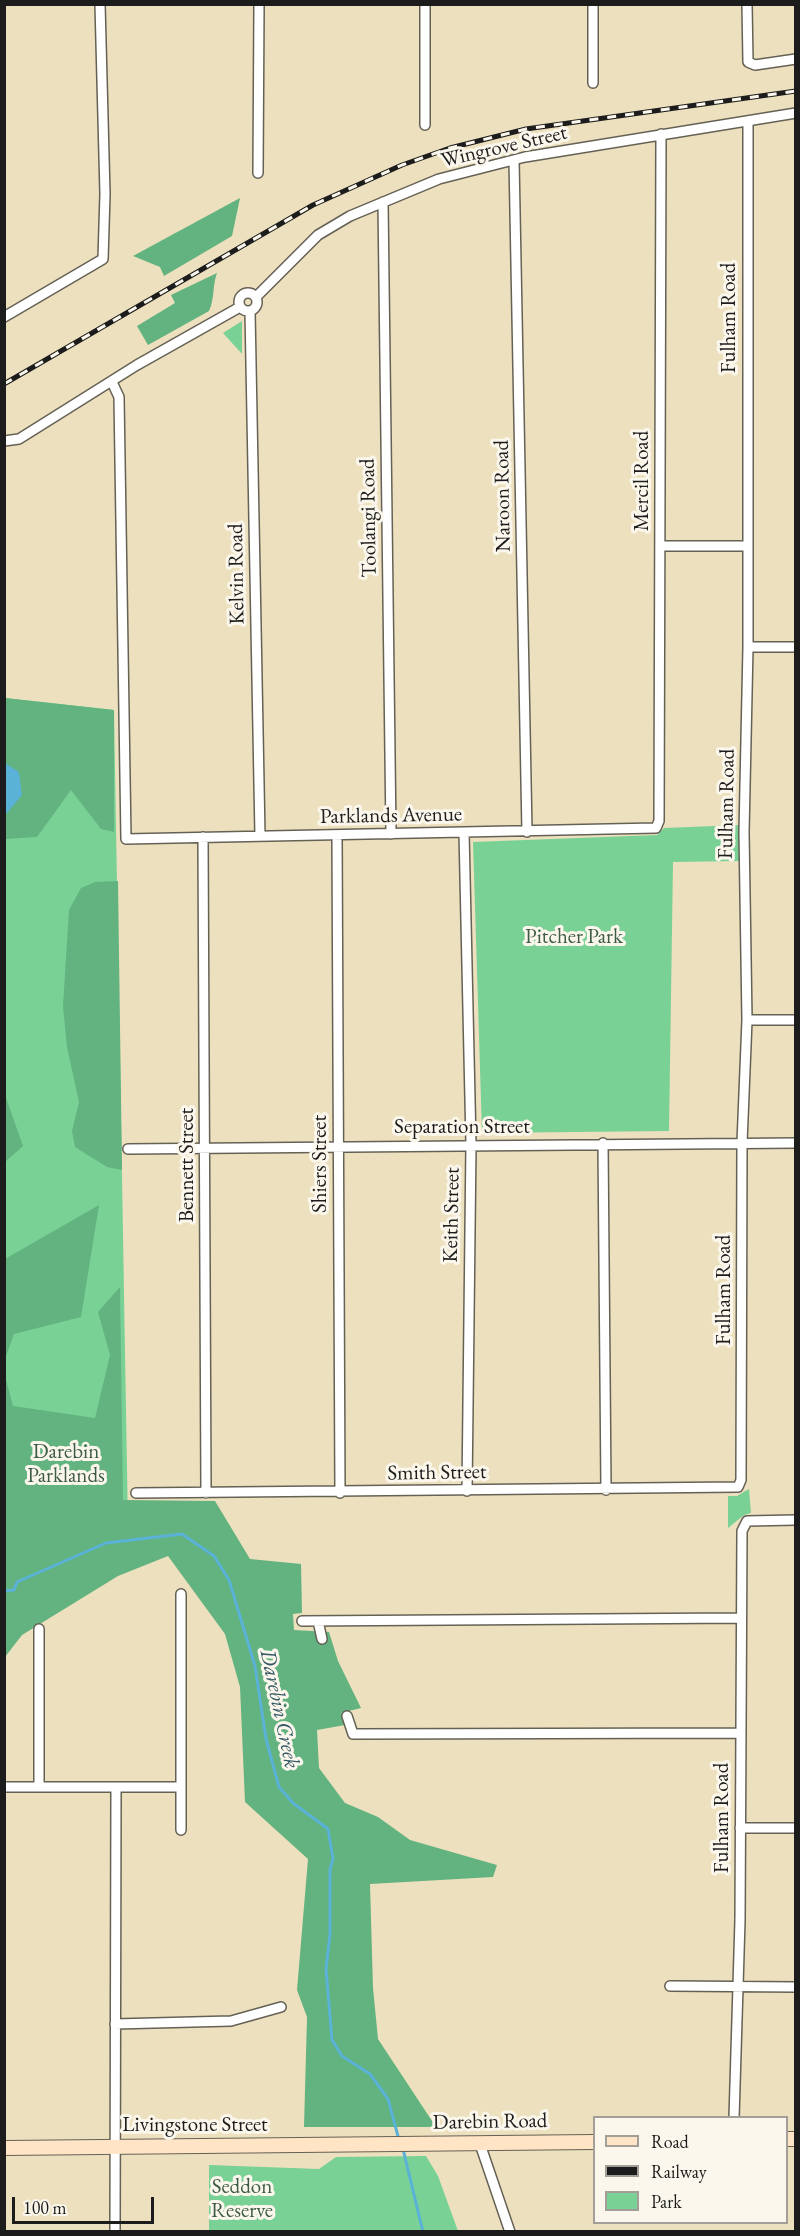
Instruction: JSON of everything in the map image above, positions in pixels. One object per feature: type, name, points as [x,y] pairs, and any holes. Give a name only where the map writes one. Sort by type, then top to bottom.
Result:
[{"type":"main road","name":"Darebin Road","points":[[386,2145],[593,2142]]},
{"type":"main road","name":"Livingstone Street","points":[[4,2148],[386,2145]]},
{"type":"street","points":[[4,317],[103,259],[105,194],[100,4]]},
{"type":"street","points":[[258,172],[259,4]]},
{"type":"street","points":[[425,4],[425,125]]},
{"type":"street","points":[[593,4],[593,83]]},
{"type":"street","points":[[747,4],[747,59],[750,63],[795,59]]},
{"type":"street","name":"Wingrove Street","points":[[256,297],[318,235],[350,216],[439,179],[514,160],[795,113]]},
{"type":"street","name":"Fulham Road","points":[[738,1487],[741,1468],[742,1143],[747,1020],[744,832],[748,647],[748,121]]},
{"type":"street","name":"Mercil Road","points":[[656,828],[658,821],[660,546],[661,134]]},
{"type":"street","name":"Naroon Road","points":[[514,160],[527,832]]},
{"type":"street","name":"Toolangi Road","points":[[383,202],[391,834]]},
{"type":"street","points":[[249,292],[256,297],[256,306],[250,311],[240,307],[239,298],[243,294],[249,292]]},
{"type":"street","points":[[4,441],[19,439],[240,307]]},
{"type":"street","name":"Kelvin Road","points":[[250,311],[260,836]]},
{"type":"street","name":"Parklands Avenue","points":[[112,382],[119,401],[126,839],[656,828]]},
{"type":"street","points":[[660,546],[747,546]]},
{"type":"street","points":[[748,647],[795,647]]},
{"type":"street","name":"Keith Street","points":[[464,832],[471,1144],[467,1491]]},
{"type":"street","name":"Shiers Street","points":[[337,835],[340,1493]]},
{"type":"street","name":"Bennett Street","points":[[203,837],[206,1493]]},
{"type":"street","points":[[747,1020],[795,1020]]},
{"type":"street","points":[[603,1143],[606,1490]]},
{"type":"street","name":"Separation Street","points":[[128,1149],[471,1144],[795,1143]]},
{"type":"street","name":"Smith Street","points":[[136,1493],[340,1493],[738,1487]]},
{"type":"street","name":"Fulham Road","points":[[734,2116],[739,1986],[742,1531],[747,1521],[795,1520]]},
{"type":"street","points":[[181,1830],[182,1594]]},
{"type":"street","points":[[302,1621],[740,1618]]},
{"type":"street","points":[[318,1621],[322,1639]]},
{"type":"street","points":[[39,1629],[39,1786]]},
{"type":"street","points":[[347,1716],[353,1734],[741,1733]]},
{"type":"street","points":[[4,1786],[181,1787]]},
{"type":"street","points":[[115,2232],[116,1787]]},
{"type":"street","points":[[740,1828],[795,1828]]},
{"type":"street","points":[[670,1986],[795,1987]]},
{"type":"street","points":[[115,2024],[231,2021],[281,2007]]},
{"type":"street","points":[[480,2144],[510,2232]]},
{"type":"green space","points":[[240,198],[232,236],[164,276],[160,267],[133,256]]},
{"type":"green space","points":[[217,273],[209,311],[148,345],[137,326],[175,303],[171,295]]},
{"type":"green space","points":[[242,321],[242,354],[223,333]]},
{"type":"green space","name":"Darebin Parklands","points":[[5,698],[114,710],[128,1527],[5,1570]]},
{"type":"green space","points":[[5,698],[114,710],[114,832],[101,829],[71,790],[37,837],[5,839]]},
{"type":"green space","name":"Pitcher Park","points":[[739,825],[739,861],[673,862],[669,1131],[482,1133],[473,842],[657,835],[664,828]]},
{"type":"green space","points":[[118,881],[122,1170],[107,1167],[75,1147],[72,1131],[79,1102],[67,1047],[63,1006],[69,910],[81,888],[95,882]]},
{"type":"green space","points":[[5,1095],[23,1146],[4,1162]]},
{"type":"green space","points":[[99,1205],[81,1317],[14,1334],[5,1359],[5,1259]]},
{"type":"green space","points":[[120,1287],[123,1500],[215,1501],[250,1559],[301,1564],[302,1613],[293,1614],[294,1630],[329,1632],[338,1661],[361,1708],[341,1713],[345,1725],[317,1730],[319,1768],[345,1803],[378,1817],[410,1840],[497,1865],[493,1877],[370,1884],[373,1988],[378,2039],[436,2127],[304,2127],[307,2017],[297,1990],[308,1859],[245,1802],[240,1687],[225,1634],[168,1556],[118,1576],[22,1635],[5,1657],[4,1372],[13,1406],[95,1418],[110,1355],[98,1312]]},
{"type":"green space","points":[[749,1489],[751,1513],[744,1515],[728,1528],[728,1496],[737,1496]]},
{"type":"green space","name":"Seddon Reserve","points":[[426,2156],[438,2176],[458,2231],[209,2231],[209,2165],[319,2169],[336,2157]]},
{"type":"water","points":[[5,763],[19,772],[22,795],[7,813],[4,813]]},
{"type":"waterway","name":"Darebin Creek","points":[[4,1591],[14,1590],[17,1582],[106,1543],[182,1534],[214,1556],[229,1580],[255,1666],[266,1739],[279,1787],[293,1803],[328,1829],[333,1859],[330,1869],[330,1934],[326,1969],[332,2040],[342,2056],[370,2074],[388,2099],[399,2140]]},
{"type":"waterway","name":"Darebin Creek","points":[[403,2149],[423,2232]]},
{"type":"railway","points":[[4,384],[313,205],[402,165],[450,148],[526,129],[796,91]]}]
